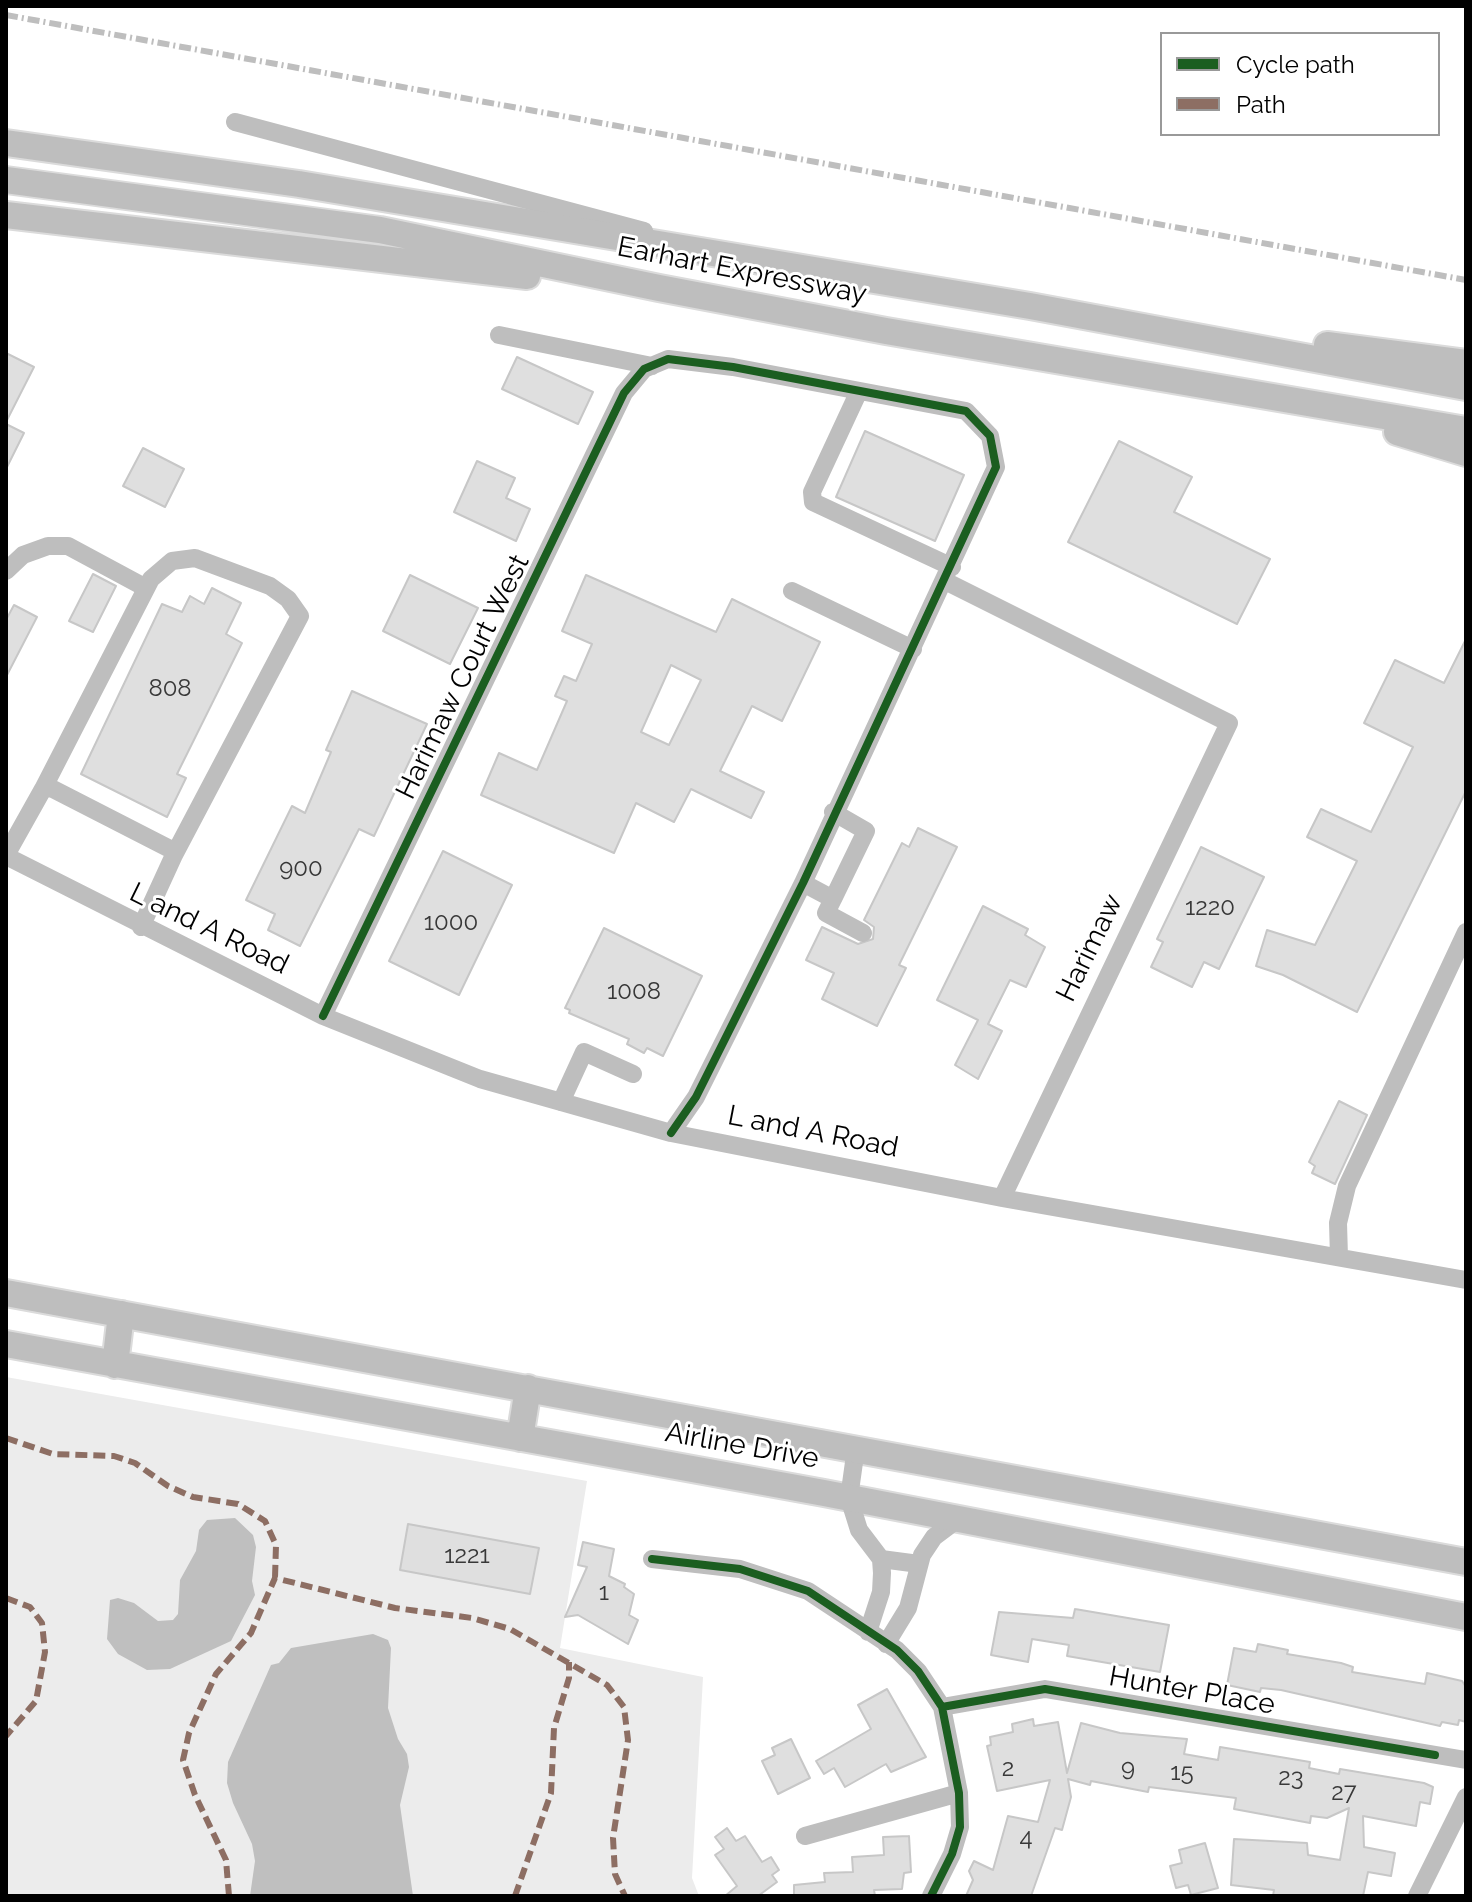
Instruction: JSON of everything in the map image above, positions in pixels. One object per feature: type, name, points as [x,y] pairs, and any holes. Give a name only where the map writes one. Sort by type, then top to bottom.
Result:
[{"type":"highway","name":"Earhart Expressway","points":[[6,143],[299,184],[755,260],[1030,306],[1466,387]]},
{"type":"highway","name":"Earhart Expressway","points":[[6,180],[380,230],[886,331],[1466,430]]},
{"type":"highway","points":[[6,215],[659,288]]},
{"type":"highway","points":[[1030,306],[1466,363]]},
{"type":"highway","points":[[1283,397],[1466,453]]},
{"type":"highway","name":"Airline Drive","points":[[6,1293],[1466,1562]]},
{"type":"highway","points":[[115,1365],[121,1314]]},
{"type":"highway","name":"Airline Drive","points":[[6,1344],[849,1498],[1466,1617]]},
{"type":"highway","points":[[520,1438],[528,1388]]},
{"type":"street","points":[[235,122],[755,260]]},
{"type":"street","points":[[499,335],[652,366],[668,359],[966,411],[990,436],[996,467],[949,574],[833,812],[803,883],[696,1097],[671,1133]]},
{"type":"street","name":"Harimaw Court West","points":[[323,1016],[624,393],[644,369],[652,366]]},
{"type":"street","points":[[859,391],[812,492],[813,502],[949,574]]},
{"type":"street","points":[[6,571],[23,555],[48,546],[68,546],[146,588]]},
{"type":"street","points":[[6,856],[47,788],[146,588],[172,561],[195,558],[270,586],[288,599],[300,616],[173,852],[141,927]]},
{"type":"street","name":"Harimaw","points":[[949,574],[1229,723],[1002,1198]]},
{"type":"street","points":[[792,591],[913,649]]},
{"type":"street","points":[[47,788],[173,852]]},
{"type":"street","points":[[833,812],[866,831],[826,913],[863,933]]},
{"type":"street","name":"L and A Road","points":[[6,856],[141,927],[323,1016],[480,1079],[671,1133],[1002,1198],[1466,1280]]},
{"type":"street","points":[[803,883],[833,899]]},
{"type":"street","points":[[1339,1257],[1338,1223],[1347,1186],[1466,932]]},
{"type":"street","points":[[561,1102],[584,1052],[633,1074]]},
{"type":"street","points":[[856,1448],[849,1498],[859,1530],[881,1559],[881,1592],[868,1632]]},
{"type":"street","points":[[886,1644],[908,1608],[919,1564],[934,1537],[958,1519]]},
{"type":"street","points":[[652,1559],[740,1569],[808,1591],[886,1644],[918,1671],[942,1707],[959,1793],[960,1827],[952,1854],[931,1896]]},
{"type":"street","points":[[881,1559],[919,1564]]},
{"type":"street","name":"Hunter Place","points":[[942,1707],[1045,1689],[1466,1760]]},
{"type":"street","points":[[805,1836],[959,1793]]},
{"type":"street","points":[[1417,1896],[1466,1797]]},
{"type":"shaded area","points":[[6,1377],[587,1481],[560,1648],[703,1677],[692,1878],[699,1896],[6,1896]]},
{"type":"shaded area","points":[[235,1518],[253,1535],[256,1547],[252,1581],[255,1595],[231,1641],[170,1669],[147,1670],[118,1654],[107,1639],[110,1600],[118,1598],[134,1603],[158,1621],[173,1620],[178,1614],[180,1580],[196,1551],[199,1530],[207,1520]]},
{"type":"shaded area","points":[[373,1634],[388,1640],[391,1648],[388,1708],[398,1739],[407,1754],[409,1767],[400,1805],[413,1896],[250,1896],[255,1861],[252,1844],[227,1783],[228,1762],[271,1665],[279,1663],[291,1648]]},
{"type":"building","points":[[6,353],[34,367],[6,422]]},
{"type":"building","points":[[517,357],[593,392],[578,424],[502,389]]},
{"type":"building","points":[[6,424],[24,433],[6,469]]},
{"type":"building","points":[[865,431],[964,475],[935,541],[836,497]]},
{"type":"building","points":[[1119,441],[1192,477],[1174,512],[1270,559],[1237,624],[1068,542]]},
{"type":"building","points":[[143,448],[184,469],[165,507],[123,486]]},
{"type":"building","points":[[477,461],[515,478],[506,498],[530,509],[516,541],[454,512]]},
{"type":"building","points":[[93,574],[116,586],[93,632],[69,621]]},
{"type":"building","points":[[410,575],[478,608],[450,664],[383,631]]},
{"type":"building","points":[[586,575],[716,632],[732,599],[820,642],[782,721],[752,706],[720,771],[764,792],[751,818],[691,789],[674,822],[636,803],[614,853],[481,795],[499,753],[537,770],[567,701],[555,696],[564,676],[576,681],[592,644],[562,631]],"holes":[[[671,665],[701,680],[669,745],[641,732]]]},
{"type":"building","points":[[212,588],[241,603],[226,634],[242,643],[177,774],[186,778],[167,817],[81,774],[162,604],[182,612],[190,596],[204,604]]},
{"type":"building","points":[[14,605],[37,617],[6,677],[6,620]]},
{"type":"building","points":[[1466,639],[1466,791],[1357,1012],[1283,975],[1256,966],[1267,930],[1315,945],[1357,861],[1307,837],[1321,809],[1371,832],[1413,747],[1364,723],[1395,660],[1444,683]]},
{"type":"building","points":[[352,691],[427,724],[374,836],[359,829],[300,946],[268,930],[275,914],[246,900],[292,806],[305,813],[331,752],[326,750]]},
{"type":"building","points":[[918,828],[957,847],[899,965],[906,968],[877,1026],[822,999],[834,973],[806,960],[822,927],[858,944],[873,939],[874,927],[864,920],[902,843],[909,847]]},
{"type":"building","points":[[1201,847],[1264,877],[1219,969],[1204,962],[1192,987],[1151,967],[1163,942],[1157,939]]},
{"type":"building","points":[[443,851],[512,885],[459,995],[389,961]]},
{"type":"building","points":[[983,906],[1028,929],[1025,935],[1045,947],[1026,987],[1010,980],[988,1024],[1002,1031],[978,1079],[955,1065],[978,1020],[937,1000]]},
{"type":"building","points":[[604,928],[702,976],[663,1056],[647,1048],[644,1053],[627,1044],[629,1039],[569,1013],[570,1010],[565,1008]]},
{"type":"building","points":[[1339,1101],[1367,1115],[1335,1184],[1312,1173],[1315,1166],[1309,1162]]},
{"type":"building","points":[[408,1524],[539,1548],[530,1594],[400,1570]]},
{"type":"building","points":[[583,1542],[614,1549],[609,1576],[625,1584],[624,1587],[634,1594],[629,1615],[638,1620],[628,1644],[578,1615],[565,1617],[587,1567],[578,1565]]},
{"type":"building","points":[[1075,1609],[1169,1625],[1160,1672],[1067,1656],[1069,1645],[1032,1639],[1028,1662],[991,1655],[999,1612],[1073,1618]]},
{"type":"building","points":[[1258,1644],[1288,1650],[1287,1654],[1341,1663],[1353,1667],[1352,1672],[1425,1684],[1427,1673],[1462,1681],[1466,1687],[1466,1722],[1459,1720],[1458,1725],[1442,1722],[1440,1726],[1281,1690],[1261,1688],[1260,1692],[1227,1685],[1234,1648],[1256,1652]]},
{"type":"building","points":[[887,1689],[926,1757],[891,1772],[886,1764],[845,1787],[834,1768],[824,1774],[816,1761],[871,1729],[858,1705]]},
{"type":"building","points":[[1033,1719],[1034,1726],[1058,1722],[1067,1773],[1081,1723],[1120,1733],[1187,1739],[1184,1754],[1218,1760],[1220,1747],[1310,1762],[1309,1768],[1339,1774],[1340,1769],[1424,1783],[1433,1787],[1430,1804],[1420,1802],[1416,1826],[1363,1816],[1364,1847],[1395,1853],[1391,1876],[1368,1872],[1363,1896],[1273,1896],[1274,1890],[1231,1885],[1234,1839],[1307,1843],[1308,1855],[1340,1860],[1349,1808],[1327,1818],[1311,1816],[1310,1823],[1234,1809],[1236,1798],[1149,1787],[1148,1792],[1068,1779],[1071,1797],[1062,1830],[1055,1828],[1031,1896],[966,1896],[973,1880],[969,1871],[974,1861],[993,1870],[1008,1816],[1038,1822],[1050,1780],[997,1791],[987,1746],[991,1745],[990,1737],[1013,1732],[1012,1724]]},
{"type":"building","points":[[791,1739],[810,1778],[778,1794],[762,1761],[775,1755],[772,1748]]},
{"type":"building","points":[[727,1828],[736,1841],[745,1836],[762,1862],[771,1857],[779,1870],[772,1875],[777,1882],[758,1896],[725,1896],[737,1886],[715,1855],[724,1849],[715,1837]]},
{"type":"building","points":[[909,1836],[911,1872],[904,1873],[902,1889],[874,1890],[875,1896],[794,1896],[794,1885],[825,1882],[824,1873],[853,1872],[852,1857],[884,1855],[883,1837]]},
{"type":"building","points":[[1205,1843],[1218,1888],[1191,1895],[1188,1885],[1176,1888],[1170,1866],[1182,1863],[1179,1850]]},
{"type":"railway","points":[[6,15],[1466,280]]},
{"type":"marked path","points":[[6,1438],[53,1454],[114,1456],[135,1463],[168,1486],[193,1497],[238,1504],[265,1521],[276,1545],[275,1578]]},
{"type":"marked path","points":[[229,1896],[226,1860],[195,1795],[183,1760],[189,1733],[216,1674],[251,1633],[275,1578],[395,1608],[472,1618],[510,1629],[607,1685],[624,1707],[628,1740],[613,1838],[615,1874],[625,1896]]},
{"type":"marked path","points":[[6,1598],[30,1607],[42,1623],[45,1652],[36,1701],[6,1736]]},
{"type":"marked path","points":[[515,1896],[551,1793],[554,1728],[569,1678],[569,1662]]},
{"type":"cycle path","points":[[323,1016],[624,393],[644,369],[668,359],[733,367],[966,411],[990,436],[996,467],[803,883],[696,1097],[671,1133]]},
{"type":"cycle path","points":[[652,1559],[740,1569],[808,1591],[897,1650],[918,1671],[942,1707],[959,1793],[960,1827],[952,1854],[931,1896]]},
{"type":"cycle path","points":[[942,1707],[1045,1689],[1435,1755]]}]
